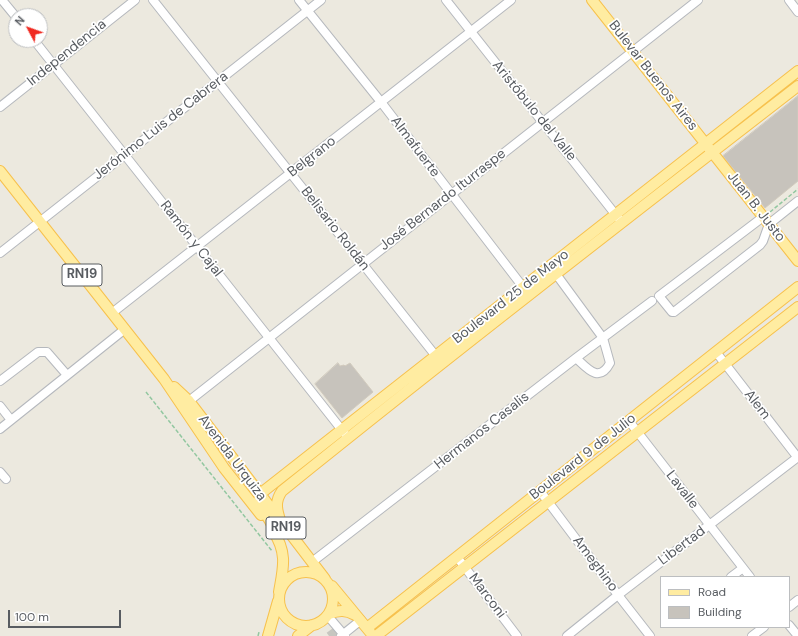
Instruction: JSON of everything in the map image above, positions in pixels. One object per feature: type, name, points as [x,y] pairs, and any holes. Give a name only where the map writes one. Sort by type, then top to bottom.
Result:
[{"type":"main road","name":"Bulevar Buenos Aires","points":[[592,0],[713,153]]},
{"type":"main road","name":"Boulevard 25 de Mayo","points":[[526,291],[556,274],[706,143],[798,71]]},
{"type":"main road","name":"Boulevard 25 de Mayo","points":[[260,494],[344,434],[619,218],[713,153],[798,86]]},
{"type":"main road","name":"Juan B. Justo","points":[[713,153],[798,261]]},
{"type":"main road","name":"Avenida Urquiza","points":[[0,171],[164,379],[230,477],[276,536],[284,558],[279,595]]},
{"type":"main road","name":"Boulevard 9 de Julio","points":[[363,622],[457,557],[798,287]]},
{"type":"main road","name":"Boulevard 9 de Julio","points":[[375,636],[465,568],[798,307]]},
{"type":"main road","name":"Avenida Urquiza","points":[[164,379],[189,401],[326,580],[375,636]]},
{"type":"main road","name":"Boulevard 25 de Mayo","points":[[281,523],[276,508],[278,496],[344,434]]},
{"type":"main road","points":[[260,494],[260,505],[271,523],[276,536]]},
{"type":"main road","name":"RN19","points":[[264,633],[273,622],[279,595],[285,581],[296,573],[304,571],[313,572],[326,580],[332,589],[332,606],[328,614],[320,622],[305,632],[299,625],[288,620],[280,609],[279,595]]},
{"type":"main road","points":[[328,614],[342,610],[347,611],[363,622]]},
{"type":"street","points":[[2,0],[9,8]]},
{"type":"street","name":"Independencia","points":[[0,107],[135,0]]},
{"type":"street","name":"Belisario Roldán","points":[[153,0],[439,360]]},
{"type":"street","name":"Almafuerte","points":[[299,0],[381,102],[526,291]]},
{"type":"street","name":"Jerónimo Luis de Cabrera","points":[[0,252],[321,0]]},
{"type":"street","name":"Aristóbulo del Valle","points":[[446,0],[619,218]]},
{"type":"street","name":"Belgrano","points":[[112,313],[511,0]]},
{"type":"street","name":"José Bernardo Iturraspe","points":[[189,401],[698,0]]},
{"type":"street","points":[[788,0],[798,12]]},
{"type":"street","name":"Ramón y Cajal","points":[[40,48],[344,434]]},
{"type":"street","points":[[765,96],[772,106]]},
{"type":"street","name":"Hermanos Casalis","points":[[312,562],[576,358],[766,220],[798,201]]},
{"type":"street","points":[[656,299],[674,312],[760,245],[763,241],[766,220]]},
{"type":"street","points":[[556,274],[603,338],[610,363],[606,369],[600,373],[593,373],[576,358]]},
{"type":"street","points":[[0,429],[125,329]]},
{"type":"street","points":[[0,381],[41,351],[47,352],[67,375]]},
{"type":"street","name":"Alem","points":[[716,352],[798,458]]},
{"type":"street","points":[[0,406],[11,420]]},
{"type":"street","name":"Lavalle","points":[[629,421],[749,576]]},
{"type":"street","name":"Libertad","points":[[567,636],[618,595],[798,458]]},
{"type":"street","points":[[0,472],[6,479]]},
{"type":"street","name":"Ameghino","points":[[540,490],[650,636]]},
{"type":"street","name":"Marconi","points":[[457,557],[517,636]]},
{"type":"street","points":[[732,576],[743,568]]},
{"type":"street","points":[[790,606],[798,600]]},
{"type":"street","points":[[328,614],[341,633],[363,622]]},
{"type":"street","points":[[790,626],[798,636]]},
{"type":"street","points":[[752,636],[763,628]]},
{"type":"path","points":[[766,220],[798,189]]},
{"type":"path","points":[[146,392],[275,554]]},
{"type":"path","points":[[258,636],[264,633]]},
{"type":"building","points":[[798,96],[798,181],[765,208],[723,156]]},
{"type":"building","points":[[338,363],[340,366],[345,366],[350,363],[373,392],[342,418],[315,384]]},
{"type":"tunnel","points":[[329,636],[336,631]]}]
